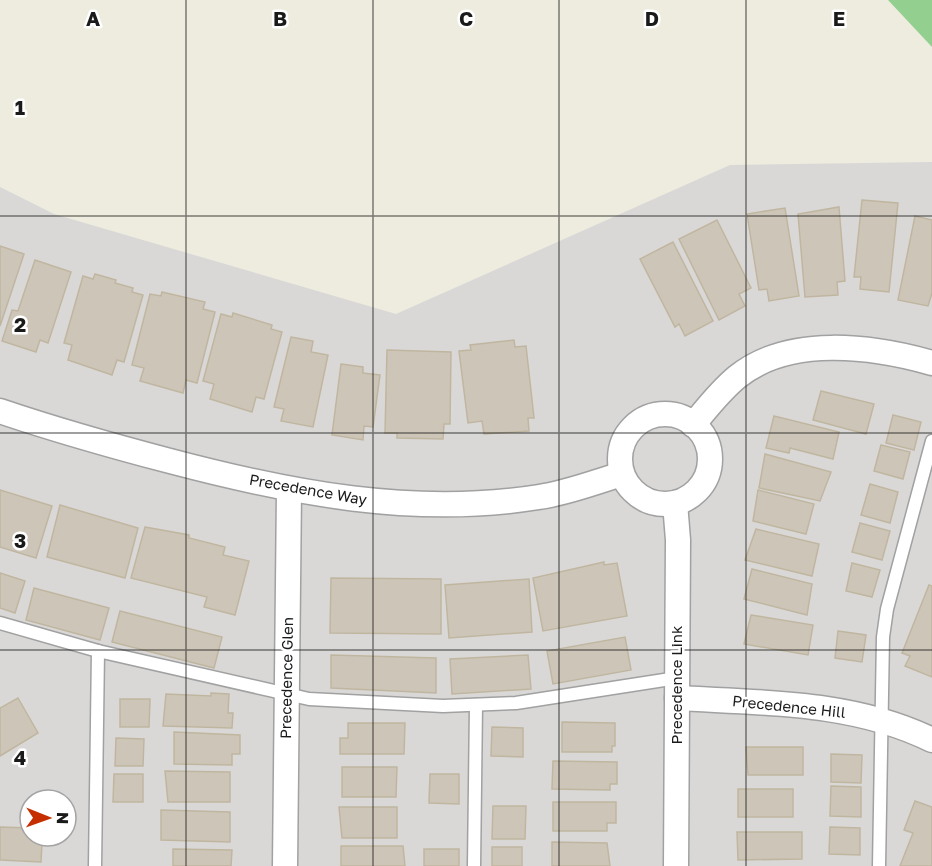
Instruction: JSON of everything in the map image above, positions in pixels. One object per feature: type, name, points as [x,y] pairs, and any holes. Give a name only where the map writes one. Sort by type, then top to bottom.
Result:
[{"type":"street","points":[[693,425],[738,377],[773,357],[791,352],[843,349],[892,354],[932,363]]},
{"type":"street","name":"Precedence Way","points":[[0,411],[141,453],[289,490],[368,501],[483,503],[541,497],[622,474]]},
{"type":"street","points":[[667,414],[681,417],[693,425],[703,435],[710,463],[699,489],[688,498],[675,503],[656,503],[638,495],[622,474],[620,460],[622,445],[629,432],[639,422],[652,416],[667,414]]},
{"type":"street","name":"Precedence Glen","points":[[285,866],[289,490]]},
{"type":"street","name":"Precedence Link","points":[[675,503],[676,866]]},
{"type":"street","name":"Precedence Hill","points":[[677,688],[819,707],[880,720],[932,740]]},
{"type":"lane","points":[[879,866],[880,720],[887,609],[932,441]]},
{"type":"lane","points":[[0,623],[98,651],[287,696],[366,703],[476,705],[677,688]]},
{"type":"lane","points":[[95,866],[98,651]]},
{"type":"lane","points":[[474,866],[476,705]]},
{"type":"shaded area","points":[[932,162],[932,866],[0,866],[0,187],[54,214],[396,314],[730,165]]},
{"type":"green space","points":[[888,0],[932,0],[932,47]]},
{"type":"building","points":[[862,200],[898,203],[889,292],[860,289],[861,277],[854,277]]},
{"type":"building","points":[[839,207],[845,281],[837,282],[838,295],[805,297],[798,214]]},
{"type":"building","points":[[785,208],[799,296],[769,301],[767,289],[759,290],[747,214]]},
{"type":"building","points":[[915,216],[932,220],[932,293],[928,306],[898,300]]},
{"type":"building","points":[[717,220],[751,288],[739,294],[745,306],[719,320],[679,239]]},
{"type":"building","points":[[673,242],[713,321],[685,336],[679,324],[675,327],[640,259]]},
{"type":"building","points":[[0,246],[24,254],[0,326]]},
{"type":"building","points":[[35,260],[71,272],[48,343],[40,340],[36,352],[2,341],[12,310],[18,311]]},
{"type":"building","points":[[95,274],[116,280],[115,283],[133,288],[132,292],[143,295],[124,362],[117,360],[112,375],[68,360],[72,345],[64,343],[83,276],[93,279]]},
{"type":"building","points":[[162,292],[205,302],[203,309],[215,312],[197,383],[186,380],[183,393],[140,381],[144,368],[132,365],[150,294],[161,296]]},
{"type":"building","points":[[233,313],[272,325],[271,329],[282,332],[264,399],[256,397],[252,412],[210,399],[214,384],[203,381],[221,314],[232,317]]},
{"type":"building","points":[[291,337],[313,341],[311,352],[328,355],[313,427],[281,421],[284,409],[274,407]]},
{"type":"building","points":[[514,340],[515,347],[526,346],[534,418],[528,418],[529,431],[484,434],[482,421],[468,423],[459,351],[471,350],[470,345]]},
{"type":"building","points":[[387,350],[451,352],[450,424],[444,424],[443,439],[397,438],[397,433],[385,433]]},
{"type":"building","points":[[341,364],[363,367],[363,373],[380,375],[373,427],[364,426],[363,440],[332,435]]},
{"type":"building","points":[[821,391],[874,404],[866,434],[813,420]]},
{"type":"building","points":[[893,415],[921,422],[914,450],[886,443]]},
{"type":"building","points":[[774,416],[839,432],[833,459],[790,448],[789,453],[766,448]]},
{"type":"building","points":[[881,445],[910,452],[903,479],[874,471]]},
{"type":"building","points":[[765,454],[831,472],[820,501],[759,488]]},
{"type":"building","points":[[870,484],[898,492],[890,523],[861,515]]},
{"type":"building","points":[[0,490],[52,506],[36,558],[0,547]]},
{"type":"building","points":[[758,490],[814,504],[806,534],[753,521]]},
{"type":"building","points":[[60,505],[138,528],[125,578],[47,557]]},
{"type":"building","points":[[860,523],[890,531],[882,560],[852,552]]},
{"type":"building","points":[[145,527],[189,535],[189,538],[225,547],[223,555],[249,561],[235,615],[204,607],[207,597],[131,578]]},
{"type":"building","points":[[756,529],[819,544],[812,576],[745,560]]},
{"type":"building","points":[[604,562],[604,565],[617,563],[627,616],[543,631],[533,578]]},
{"type":"building","points":[[852,563],[880,570],[872,597],[846,591]]},
{"type":"building","points":[[752,569],[812,584],[807,615],[744,599]]},
{"type":"building","points":[[0,573],[25,581],[15,613],[0,608]]},
{"type":"building","points":[[331,578],[441,579],[441,634],[330,633]]},
{"type":"building","points":[[529,579],[532,632],[449,638],[445,585]]},
{"type":"building","points":[[929,585],[932,586],[932,677],[905,666],[910,656],[902,653]]},
{"type":"building","points":[[34,588],[109,608],[100,640],[26,620]]},
{"type":"building","points":[[120,611],[222,637],[214,668],[112,642]]},
{"type":"building","points":[[751,615],[813,625],[808,655],[744,644]]},
{"type":"building","points":[[838,631],[866,635],[862,662],[835,658]]},
{"type":"building","points":[[625,637],[631,670],[553,684],[547,651]]},
{"type":"building","points":[[331,655],[436,658],[436,693],[331,688]]},
{"type":"building","points":[[528,655],[531,689],[452,694],[450,659]]},
{"type":"building","points":[[211,693],[229,694],[228,713],[233,713],[232,728],[163,726],[166,694],[211,696]]},
{"type":"building","points":[[18,698],[38,733],[0,756],[0,708]]},
{"type":"building","points":[[120,699],[150,699],[149,727],[120,727]]},
{"type":"building","points":[[562,722],[615,723],[615,746],[612,746],[612,752],[562,752]]},
{"type":"building","points":[[348,723],[405,723],[404,754],[340,754],[340,738],[348,738]]},
{"type":"building","points":[[492,727],[523,728],[523,757],[491,756]]},
{"type":"building","points":[[174,732],[240,735],[240,754],[232,754],[232,765],[174,764]]},
{"type":"building","points":[[116,738],[144,739],[143,766],[115,766]]},
{"type":"building","points":[[746,747],[803,747],[803,775],[748,775]]},
{"type":"building","points":[[831,754],[862,755],[861,783],[831,782]]},
{"type":"building","points":[[553,761],[617,762],[617,784],[610,784],[610,790],[552,789]]},
{"type":"building","points":[[342,767],[397,767],[396,797],[342,797]]},
{"type":"building","points":[[165,771],[230,772],[230,802],[168,802]]},
{"type":"building","points":[[114,774],[143,774],[143,802],[113,802]]},
{"type":"building","points":[[430,774],[459,774],[459,804],[429,803]]},
{"type":"building","points":[[831,786],[861,787],[861,817],[830,816]]},
{"type":"building","points":[[738,789],[793,789],[793,817],[738,817]]},
{"type":"building","points":[[915,801],[932,807],[932,866],[900,866],[913,833],[904,830]]},
{"type":"building","points":[[553,802],[616,802],[616,823],[607,823],[607,831],[553,831]]},
{"type":"building","points":[[493,806],[526,806],[525,839],[492,839]]},
{"type":"building","points":[[339,807],[397,807],[397,838],[342,838]]},
{"type":"building","points":[[161,810],[230,812],[230,842],[161,840]]},
{"type":"building","points":[[0,827],[18,828],[18,848],[42,848],[41,862],[0,860]]},
{"type":"building","points":[[830,827],[860,828],[860,855],[829,854]]},
{"type":"building","points":[[737,832],[802,832],[802,859],[738,860]]},
{"type":"building","points":[[552,842],[607,843],[610,866],[552,866]]},
{"type":"building","points":[[341,846],[403,846],[405,866],[341,866]]},
{"type":"building","points":[[492,847],[522,847],[522,866],[492,866]]},
{"type":"building","points":[[173,849],[232,850],[231,866],[173,866]]},
{"type":"building","points":[[424,849],[459,849],[459,866],[424,866]]}]
